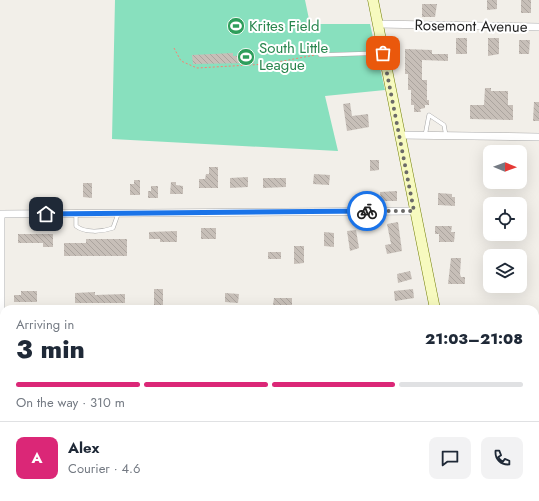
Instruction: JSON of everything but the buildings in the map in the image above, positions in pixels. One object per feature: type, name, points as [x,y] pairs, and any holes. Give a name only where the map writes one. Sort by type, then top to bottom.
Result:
[{"type":"main road","points":[[373,0],[414,211],[434,305]]},
{"type":"street","name":"Rosemont Avenue","points":[[378,24],[539,27]]},
{"type":"street","points":[[399,135],[539,137]]},
{"type":"street","points":[[0,320],[0,214],[414,211]]},
{"type":"lane","points":[[320,55],[383,53]]},
{"type":"lane","points":[[425,136],[429,115],[444,125],[446,136]]},
{"type":"lane","points":[[76,213],[75,222],[82,230],[106,231],[113,228],[118,213]]},
{"type":"path","points":[[174,48],[181,61],[191,67],[201,68],[267,64],[287,61],[308,55],[320,55]]},
{"type":"green space","name":"South Little League","points":[[115,0],[305,0],[310,24],[370,24],[385,90],[325,96],[338,151],[112,139]]},
{"type":"way so far","points":[[367,211],[414,211],[383,53]]},
{"type":"place","name":"Krites Field","points":[[236,26]]},
{"type":"place","name":"South Little League","points":[[246,57]]},
{"type":"route","points":[[46,214],[367,211]]}]
